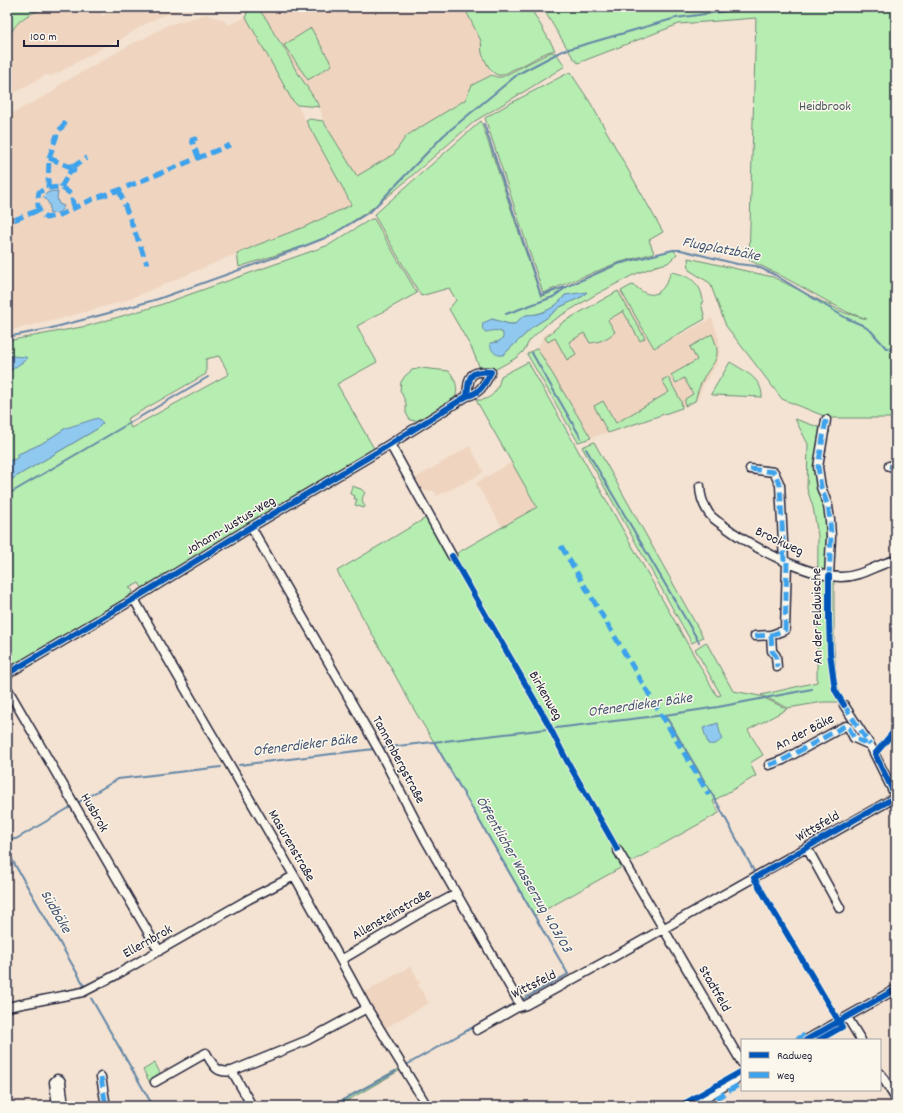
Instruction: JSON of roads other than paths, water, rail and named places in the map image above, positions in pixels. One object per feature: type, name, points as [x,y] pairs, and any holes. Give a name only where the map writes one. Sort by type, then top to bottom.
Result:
[{"type":"street","name":"Johann-Justus-Weg","points":[[7,674],[134,599],[467,396],[474,394],[485,385],[491,372],[481,371],[473,374],[469,381],[467,396]]},
{"type":"street","name":"An der Feldwische","points":[[826,420],[818,467],[821,487],[828,506],[830,520],[831,537],[829,576]]},
{"type":"street","points":[[390,444],[452,556]]},
{"type":"street","points":[[750,469],[774,472],[780,485],[785,561],[784,630],[771,635],[755,636]]},
{"type":"street","name":"Brookweg","points":[[700,486],[700,495],[709,513],[721,524],[746,541],[785,561],[808,570],[829,576],[843,577],[854,575],[896,560]]},
{"type":"street","name":"Tannenbergstraße","points":[[251,527],[380,752],[425,840],[521,1006]]},
{"type":"street","name":"Masurenstraße","points":[[134,599],[294,876],[367,1008],[427,1106]]},
{"type":"street","points":[[771,635],[772,650],[776,656],[778,667]]},
{"type":"street","name":"Husbrok","points":[[7,688],[159,951]]},
{"type":"street","points":[[844,705],[870,746],[896,797]]},
{"type":"street","name":"An der Bäke","points":[[769,765],[783,760],[846,726],[849,728],[854,738],[870,746]]},
{"type":"street","name":"Wittsfeld","points":[[476,1030],[488,1022],[526,1005],[565,984],[807,848],[856,818],[896,797]]},
{"type":"street","points":[[807,848],[840,908]]},
{"type":"street","points":[[617,849],[664,928]]},
{"type":"street","name":"Ellernbrok","points":[[7,1006],[83,992],[159,951],[249,899],[294,876]]},
{"type":"street","name":"Allensteinstraße","points":[[341,960],[456,894]]},
{"type":"street","name":"Stadtfeld","points":[[664,928],[700,993],[741,1061]]},
{"type":"street","points":[[808,1039],[896,989]]},
{"type":"street","points":[[155,1082],[206,1053],[214,1067],[226,1072],[232,1071],[308,1040],[367,1008]]},
{"type":"street","points":[[847,1017],[860,1039]]},
{"type":"street","points":[[232,1071],[252,1106]]},
{"type":"street","points":[[881,1075],[896,1099]]},
{"type":"street","points":[[101,1077],[106,1106]]},
{"type":"street","points":[[690,1106],[741,1077]]},
{"type":"street","points":[[57,1106],[54,1082],[57,1079],[61,1082],[64,1106]]},
{"type":"water","points":[[52,191],[58,192],[57,198],[59,204],[64,206],[60,212],[49,213],[49,204],[43,197]]},
{"type":"water","points":[[587,292],[583,296],[560,307],[534,326],[503,355],[498,355],[492,351],[490,343],[498,342],[503,338],[503,333],[497,331],[486,332],[482,326],[483,323],[492,319],[509,324],[515,324],[525,316],[537,314],[556,305],[565,295]]},
{"type":"water","points":[[7,350],[11,356],[26,357],[27,359],[7,373]]},
{"type":"water","points":[[98,418],[103,423],[97,429],[7,482],[7,465],[12,459],[14,460],[18,457],[16,455],[41,444],[66,428]]},
{"type":"water","points":[[718,723],[720,733],[723,738],[716,743],[708,744],[703,728]]},
{"type":"waterway","points":[[7,337],[48,329],[158,299],[330,236],[371,211],[444,135],[518,74],[562,51],[676,18],[756,7]]},
{"type":"waterway","points":[[484,124],[541,295],[565,287]]},
{"type":"waterway","name":"Flugplatzbäke","points":[[506,314],[553,297],[568,286],[618,264],[673,250],[681,250],[737,264],[756,266],[775,275],[846,318],[862,325],[871,331],[886,348],[896,349]]},
{"type":"waterway","points":[[532,353],[581,438]]},
{"type":"waterway","points":[[7,495],[208,377]]},
{"type":"waterway","points":[[586,449],[699,642]]},
{"type":"waterway","name":"Ofenerdieker Bäke","points":[[445,741],[665,715],[718,707],[812,689]]},
{"type":"waterway","points":[[665,715],[715,799],[755,873]]},
{"type":"waterway","name":"Ofenerdieker Bäke","points":[[876,750],[896,726]]},
{"type":"waterway","name":"Ofenerdieker Bäke","points":[[380,748],[442,741]]},
{"type":"waterway","name":"Öffentlicher Wasserzug 4.03/03","points":[[434,742],[568,974],[523,999]]},
{"type":"waterway","name":"Ofenerdieker Bäke","points":[[239,765],[374,749]]},
{"type":"waterway","name":"Ofenerdieker Bäke","points":[[79,802],[118,779],[221,767]]},
{"type":"waterway","points":[[7,838],[16,839],[69,808]]},
{"type":"waterway","name":"Südbäke","points":[[7,851],[84,985]]},
{"type":"waterway","points":[[759,881],[839,1018]]},
{"type":"waterway","name":"Südbäke","points":[[91,998],[153,1106]]},
{"type":"waterway","name":"Öffentlicher Wasserzug 4.03/03","points":[[408,1064],[512,1005]]},
{"type":"waterway","name":"Öffentlicher Wasserzug 4.03/03","points":[[332,1106],[396,1071]]},
{"type":"park label","name":"Heidbrook","points":[[825,107]]}]
